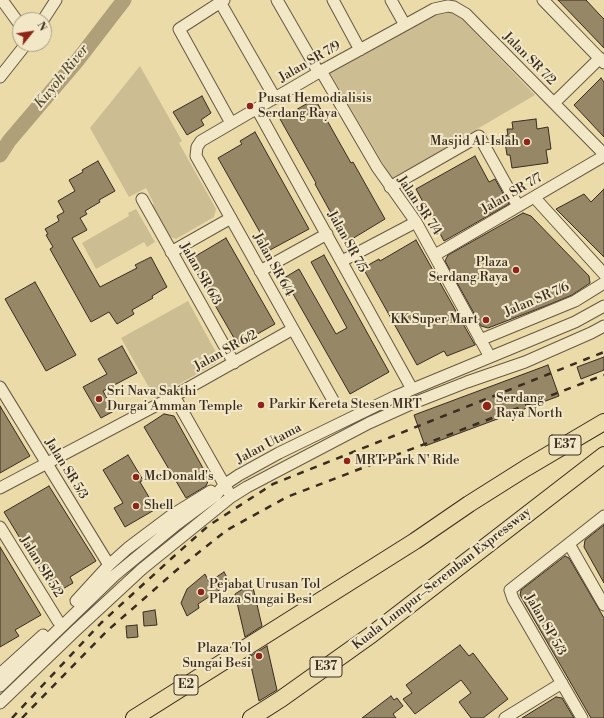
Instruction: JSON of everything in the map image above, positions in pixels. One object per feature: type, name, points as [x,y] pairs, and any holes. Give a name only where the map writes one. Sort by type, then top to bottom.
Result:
[{"type":"highway","name":"E37","points":[[259,640],[415,542],[526,468],[604,422]]},
{"type":"highway","name":"Kuala Lumpur–Seremban Expressway","points":[[255,716],[371,635],[604,455]]},
{"type":"highway","name":"E2","points":[[134,718],[259,640]]},
{"type":"street","points":[[2,0],[12,14]]},
{"type":"street","points":[[48,12],[56,0]]},
{"type":"street","name":"Jalan SR 7/4","points":[[277,0],[377,167],[416,222],[490,357]]},
{"type":"street","points":[[333,0],[360,50]]},
{"type":"street","points":[[391,0],[405,25]]},
{"type":"street","points":[[543,0],[602,61],[554,103]]},
{"type":"street","points":[[231,123],[179,29],[222,1],[275,98]]},
{"type":"street","name":"Jalan SR 7/9","points":[[201,142],[231,123],[405,25],[435,5]]},
{"type":"street","name":"Jalan SR 7/2","points":[[435,5],[454,6],[466,14],[604,155]]},
{"type":"street","points":[[0,77],[20,52]]},
{"type":"street","name":"Jalan SR 7/5","points":[[257,109],[412,389]]},
{"type":"street","points":[[390,187],[477,137],[480,137],[518,206]]},
{"type":"street","name":"Jalan SR 6/4","points":[[201,142],[197,147],[196,156],[334,402]]},
{"type":"street","name":"Jalan SR 7/7","points":[[435,255],[604,155]]},
{"type":"street","points":[[534,197],[604,274]]},
{"type":"street","name":"Jalan SR 6/3","points":[[142,199],[234,363]]},
{"type":"street","points":[[171,252],[231,218]]},
{"type":"street","points":[[342,261],[416,222]]},
{"type":"street","points":[[260,271],[327,234]]},
{"type":"street","name":"Jalan SR 7/6","points":[[480,340],[575,301],[604,283]]},
{"type":"street","name":"Jalan Utama","points":[[0,686],[114,575],[176,524],[216,496],[224,485],[239,475],[279,453],[391,398],[575,322],[604,306]]},
{"type":"street","name":"Jalan Utama","points":[[0,704],[75,631],[142,569],[231,497],[281,468],[369,423],[404,407],[467,382],[525,362],[604,326]]},
{"type":"street","name":"Jalan SR 6/2","points":[[0,488],[174,396],[293,329]]},
{"type":"street","name":"Jalan SR 5/3","points":[[0,387],[109,565]]},
{"type":"street","points":[[174,396],[231,497]]},
{"type":"street","points":[[0,673],[58,621],[109,565],[128,548],[172,515],[224,485]]},
{"type":"street","points":[[604,516],[569,544],[604,605]]},
{"type":"street","name":"Jalan SR 5/2","points":[[0,527],[58,621]]},
{"type":"street","name":"Jalan SP 5/3","points":[[569,544],[510,590],[513,599],[582,718]]},
{"type":"street","points":[[505,718],[562,683]]},
{"type":"shaded area","points":[[438,12],[455,12],[535,95],[392,179],[330,73]]},
{"type":"shaded area","points":[[140,66],[182,141],[179,143],[216,209],[214,217],[176,239],[168,236],[151,206],[154,204],[146,188],[129,197],[90,128]]},
{"type":"shaded area","points":[[136,209],[155,242],[147,247],[144,242],[96,269],[82,243],[129,216],[128,213]]},
{"type":"shaded area","points":[[188,301],[218,356],[216,363],[155,398],[121,338]]},
{"type":"building","points":[[558,0],[586,0],[604,19],[604,48]]},
{"type":"building","points":[[601,78],[604,82],[604,137],[574,105]]},
{"type":"building","points":[[202,96],[211,113],[201,120],[204,125],[187,135],[173,112]]},
{"type":"building","points":[[315,99],[385,219],[347,242],[280,119]]},
{"type":"building","name":"Masjid Al-Islah","points":[[536,119],[537,129],[548,127],[551,149],[546,150],[548,163],[512,168],[510,155],[507,155],[504,136],[508,135],[507,129],[513,129],[512,122]]},
{"type":"building","points":[[255,132],[309,229],[270,250],[218,158],[242,144],[240,141]]},
{"type":"building","points":[[475,156],[489,182],[495,179],[509,204],[444,241],[416,189]]},
{"type":"building","points":[[98,161],[115,191],[99,200],[100,202],[85,211],[87,214],[80,218],[87,230],[72,238],[100,287],[137,268],[135,265],[151,257],[167,287],[152,296],[153,298],[132,310],[134,314],[117,324],[109,312],[91,322],[50,249],[53,247],[46,235],[48,234],[45,229],[59,221],[57,216],[64,212],[58,201],[75,191],[69,180],[83,172],[82,170]]},
{"type":"building","points":[[604,189],[604,257],[556,209],[584,194],[591,202]]},
{"type":"building","name":"Plaza Serdang Raya","points":[[523,213],[531,216],[589,276],[590,283],[572,295],[548,305],[488,328],[481,326],[445,261],[448,255]]},
{"type":"building","points":[[226,238],[275,324],[238,345],[189,260]]},
{"type":"building","points":[[416,240],[475,345],[447,356],[444,351],[417,365],[363,268],[379,259],[380,261]]},
{"type":"building","points":[[324,255],[389,372],[350,394],[284,278],[299,269],[336,334],[347,328],[311,262]]},
{"type":"building","points":[[35,282],[76,355],[46,371],[5,299]]},
{"type":"building","points":[[122,346],[137,373],[103,391],[114,411],[101,418],[83,387],[107,374],[98,359]]},
{"type":"building","points":[[604,357],[604,370],[581,379],[577,367]]},
{"type":"building","name":"Serdang Raya North","points":[[548,365],[559,396],[425,446],[414,415]]},
{"type":"building","points":[[0,406],[30,456],[0,473]]},
{"type":"building","points":[[164,414],[174,416],[209,479],[206,486],[186,498],[144,427]]},
{"type":"building","points":[[128,455],[143,480],[140,482],[156,509],[125,527],[114,508],[123,503],[103,470]]},
{"type":"building","points":[[49,486],[96,561],[70,577],[73,583],[54,594],[4,512]]},
{"type":"building","points":[[604,525],[604,583],[584,547],[585,540]]},
{"type":"building","points":[[0,547],[41,615],[15,630],[19,636],[0,647]]},
{"type":"building","points":[[565,556],[569,558],[604,618],[604,718],[591,718],[520,595],[521,590]]},
{"type":"building","name":"Pejabat Urusan Tol Plaza Sungai Besi","points":[[224,572],[230,583],[198,604],[199,608],[187,616],[181,603],[187,589],[205,574],[209,582]]},
{"type":"building","points":[[252,583],[262,626],[245,637],[235,594]]},
{"type":"building","points":[[155,610],[157,625],[144,626],[143,612]]},
{"type":"building","points":[[137,625],[138,637],[127,638],[126,626]]},
{"type":"building","points":[[460,645],[469,656],[473,653],[508,699],[483,718],[471,718],[459,702],[471,693],[461,680],[415,714],[403,699],[412,693],[406,685]]},
{"type":"building","points":[[267,646],[277,690],[259,701],[249,657]]},
{"type":"building","points":[[391,696],[394,700],[397,698],[403,706],[393,714],[396,718],[362,718]]},
{"type":"building","points":[[556,697],[562,698],[574,718],[522,718]]},
{"type":"waterway","name":"Kuyoh River","points":[[0,155],[9,141],[77,61],[124,0]]},
{"type":"railway","points":[[12,718],[101,623],[172,558],[208,526],[273,484],[604,352]]},
{"type":"railway","points":[[22,718],[107,631],[179,568],[227,530],[287,497],[604,375]]},
{"type":"place","name":"Pusat Hemodialisis Serdang Raya","points":[[250,106]]},
{"type":"place","name":"Masjid Al-Islah","points":[[527,142]]},
{"type":"place","name":"Plaza Serdang Raya","points":[[516,270]]},
{"type":"place","name":"KK Super Mart","points":[[486,320]]},
{"type":"place","name":"Sri Nava Sakthi Durgai Amman Temple","points":[[99,399]]},
{"type":"place","name":"Parkir Kereta Stesen MRT","points":[[261,405]]},
{"type":"place","name":"Serdang Raya North","points":[[487,406]]},
{"type":"place","name":"MRT Park N' Ride","points":[[347,461]]},
{"type":"place","name":"McDonald's","points":[[136,477]]},
{"type":"place","name":"Shell","points":[[136,506]]},
{"type":"place","name":"Pejabat Urusan Tol Plaza Sungai Besi","points":[[201,592]]},
{"type":"place","name":"Plaza Tol Sungai Besi","points":[[259,656]]}]
